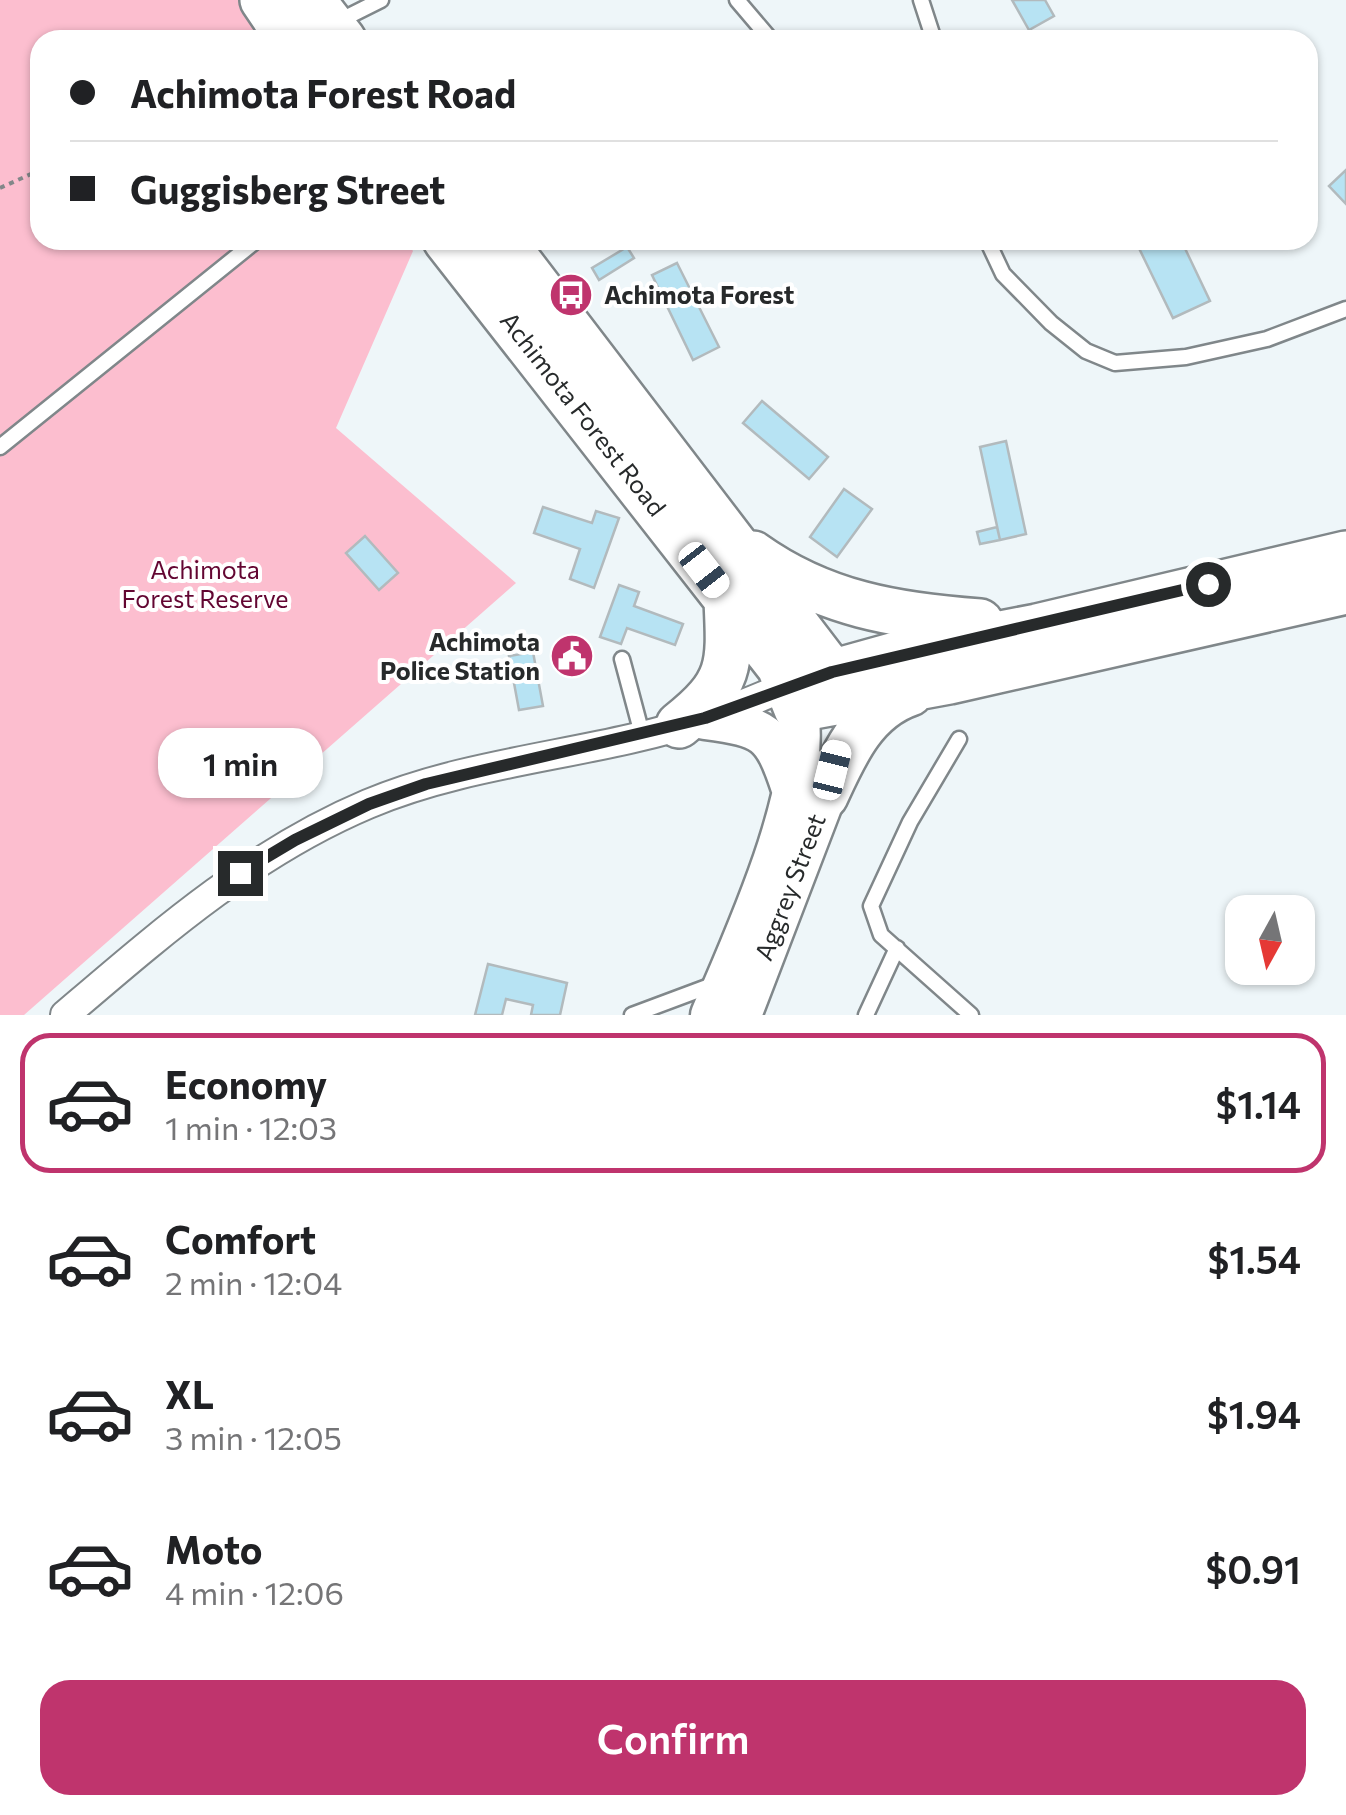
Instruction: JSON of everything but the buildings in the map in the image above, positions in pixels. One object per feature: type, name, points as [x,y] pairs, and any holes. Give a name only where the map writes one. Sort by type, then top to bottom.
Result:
[{"type":"main road","points":[[263,0],[319,26]]},
{"type":"main road","name":"Achimota Forest Road","points":[[454,250],[780,667],[815,691]]},
{"type":"main road","name":"Achimota Forest Road","points":[[510,250],[725,534],[815,691]]},
{"type":"main road","points":[[725,534],[806,587],[846,602],[928,619],[1037,627]]},
{"type":"main road","points":[[815,691],[1037,627],[1346,554]]},
{"type":"main road","points":[[675,726],[743,724],[761,732],[778,748],[809,793],[860,728],[900,697],[950,680],[1346,591]]},
{"type":"main road","points":[[675,726],[709,702],[726,670],[726,600]]},
{"type":"main road","points":[[815,691],[950,680]]},
{"type":"main road","name":"Aggrey Street","points":[[726,1004],[809,793],[839,743],[815,691]]},
{"type":"street","points":[[65,1015],[183,914],[240,873],[310,832],[369,804],[426,784],[815,691]]},
{"type":"lane","points":[[319,26],[381,0]]},
{"type":"lane","points":[[737,0],[762,30]]},
{"type":"lane","points":[[920,0],[930,30]]},
{"type":"lane","points":[[0,448],[245,250]]},
{"type":"lane","points":[[992,250],[1003,274],[1052,324],[1086,351],[1115,363],[1186,357],[1267,339],[1346,309]]},
{"type":"lane","points":[[622,658],[675,726]]},
{"type":"lane","points":[[959,739],[874,893],[873,920],[881,934],[971,1015]]},
{"type":"lane","points":[[866,1015],[897,948]]},
{"type":"lane","points":[[632,1015],[726,1004]]},
{"type":"path","points":[[0,188],[30,174]]},
{"type":"green space","name":"Achimota Forest Reserve","points":[[0,0],[332,0],[285,30],[30,30],[30,250],[412,250],[336,428],[516,583],[24,1015],[0,1015]]},
{"type":"place","name":"Achimota Forest","points":[[571,295]]},
{"type":"place","name":"Achimota Police Station","points":[[572,656]]},
{"type":"route","points":[[240,873],[295,840],[369,804],[426,784],[705,718],[790,685],[903,653],[1037,627],[1208,584]]}]
